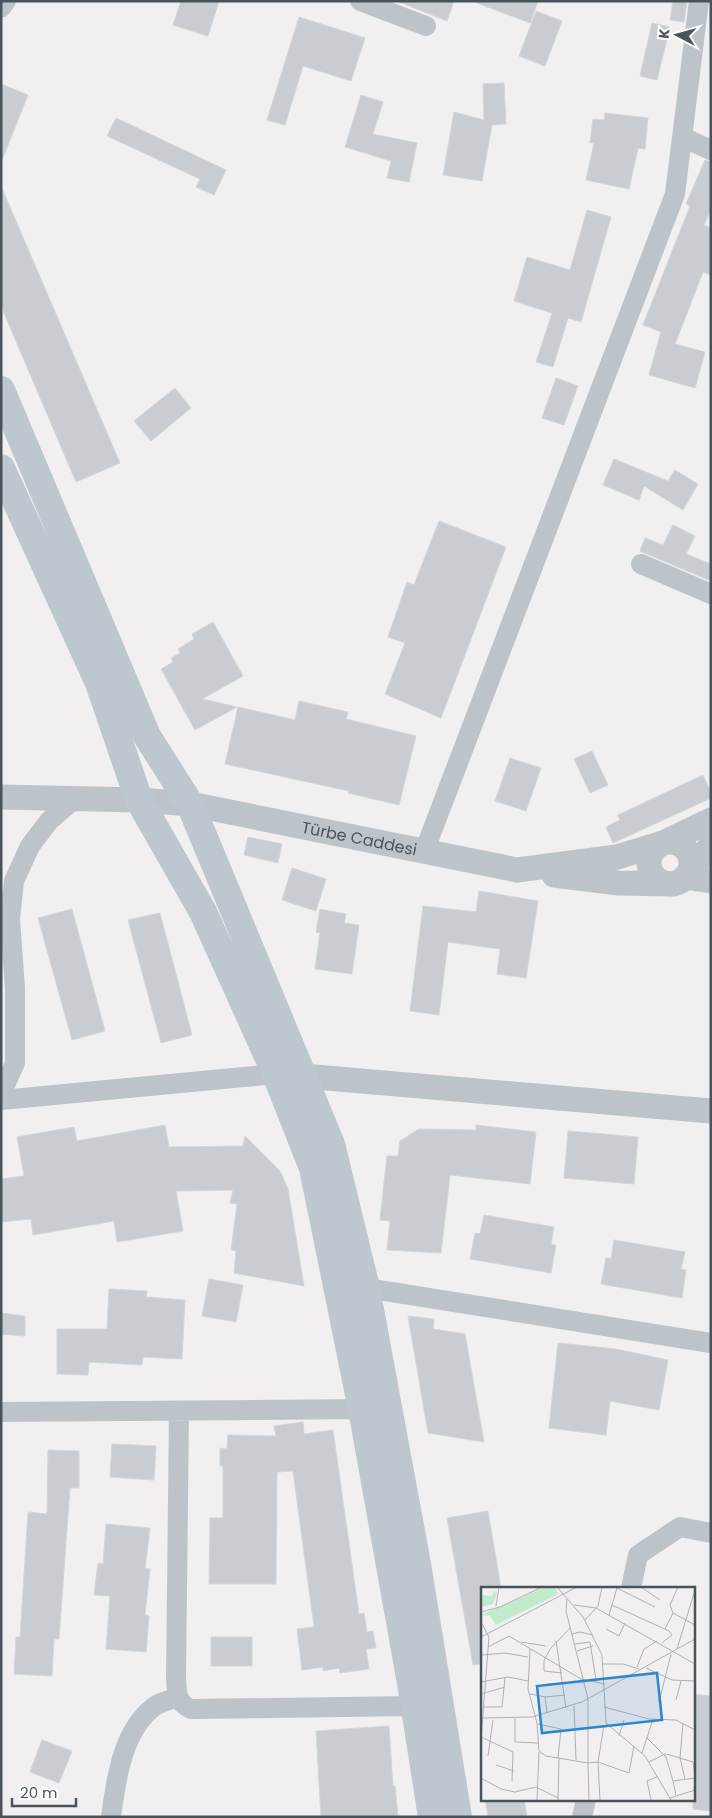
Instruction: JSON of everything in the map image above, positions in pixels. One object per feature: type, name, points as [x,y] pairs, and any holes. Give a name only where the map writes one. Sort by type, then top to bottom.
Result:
[{"type":"main road","points":[[1,390],[148,736],[190,804],[331,1144],[366,1288],[458,1817]]},
{"type":"main road","points":[[1,468],[99,683],[139,800],[203,912],[276,1074],[313,1168],[362,1409],[432,1817]]},
{"type":"street","points":[[1,8],[6,1]]},
{"type":"street","points":[[360,1],[426,26]]},
{"type":"street","points":[[424,852],[675,194],[699,1]]},
{"type":"street","points":[[682,137],[711,150]]},
{"type":"street","points":[[641,564],[711,594]]},
{"type":"street","name":"Türbe Caddesi","points":[[1,797],[139,800],[190,804],[517,870],[617,857],[663,843],[711,820]]},
{"type":"street","points":[[1,1094],[15,1063],[15,988],[6,918],[14,881],[30,846],[49,821],[74,799]]},
{"type":"street","points":[[690,878],[691,858],[688,851],[676,843],[663,843],[652,852],[649,865],[655,877],[666,884],[690,878],[711,845]]},
{"type":"street","points":[[517,870],[619,882],[690,878]]},
{"type":"street","points":[[1,1100],[276,1074],[711,1111]]},
{"type":"street","points":[[366,1288],[711,1344]]},
{"type":"street","points":[[1,1412],[362,1409],[389,1414]]},
{"type":"street","points":[[179,1412],[177,1697],[182,1704],[191,1709],[414,1706]]},
{"type":"street","points":[[631,1587],[638,1555],[680,1527],[711,1533]]},
{"type":"street","points":[[111,1817],[116,1783],[127,1746],[142,1719],[156,1706],[177,1697]]},
{"type":"street","points":[[582,1817],[586,1800]]},
{"type":"building","points":[[181,1],[219,1],[208,36],[173,25]]},
{"type":"building","points":[[397,1],[454,1],[447,21]]},
{"type":"building","points":[[477,1],[538,1],[530,23],[477,3]]},
{"type":"building","points":[[673,1],[687,2],[684,22],[670,20]]},
{"type":"building","points":[[536,11],[562,21],[545,66],[519,56]]},
{"type":"building","points":[[299,17],[365,38],[351,81],[303,66],[285,125],[267,120]]},
{"type":"building","points":[[652,23],[670,27],[657,80],[640,76]]},
{"type":"building","points":[[504,83],[506,124],[492,125],[482,181],[443,175],[454,112],[484,120],[483,84]]},
{"type":"building","points":[[1,84],[28,95],[2,160],[1,160]]},
{"type":"building","points":[[361,95],[383,102],[373,134],[417,143],[409,182],[387,178],[391,161],[345,147]]},
{"type":"building","points":[[605,113],[648,118],[645,149],[638,148],[629,189],[586,180],[594,143],[590,143],[593,119],[604,120]]},
{"type":"building","points":[[116,118],[226,170],[214,195],[196,187],[200,179],[107,136]]},
{"type":"building","points":[[705,160],[711,162],[711,210],[704,225],[711,228],[711,275],[703,272],[675,344],[705,352],[695,388],[649,375],[661,332],[643,325],[690,206],[686,204]]},
{"type":"building","points":[[1,186],[120,463],[76,482],[1,306]]},
{"type":"building","points":[[587,210],[611,217],[581,322],[568,318],[553,367],[536,362],[552,313],[514,301],[527,257],[570,270]]},
{"type":"building","points":[[556,378],[578,386],[564,425],[542,418]]},
{"type":"building","points":[[175,388],[191,408],[151,441],[134,421]]},
{"type":"building","points":[[614,459],[668,481],[675,470],[698,484],[683,510],[644,486],[639,500],[603,485]]},
{"type":"building","points":[[439,521],[506,547],[441,718],[385,694],[405,643],[388,637],[407,582],[414,585]]},
{"type":"building","points":[[673,525],[695,536],[686,554],[711,564],[711,581],[640,551],[645,538],[663,545]]},
{"type":"building","points":[[213,622],[243,676],[202,699],[237,707],[195,730],[161,669],[173,662],[171,658],[180,653],[178,649],[194,639],[192,634]]},
{"type":"building","points":[[299,701],[348,712],[346,719],[416,736],[399,805],[348,793],[349,791],[225,764],[238,707],[295,720]]},
{"type":"building","points":[[592,751],[608,785],[590,793],[574,759]]},
{"type":"building","points":[[510,758],[541,768],[526,811],[495,801]]},
{"type":"building","points":[[703,775],[711,793],[711,798],[613,843],[606,827],[620,820],[618,815]]},
{"type":"building","points":[[248,837],[282,844],[278,863],[244,855]]},
{"type":"building","points":[[292,868],[326,879],[316,911],[282,900]]},
{"type":"building","points":[[479,891],[538,901],[526,978],[497,974],[500,949],[448,942],[439,1015],[410,1011],[423,906],[476,912]]},
{"type":"building","points":[[72,909],[105,1031],[72,1040],[38,918]]},
{"type":"building","points":[[320,909],[346,914],[344,923],[359,925],[352,974],[315,969],[320,933],[316,932]]},
{"type":"building","points":[[160,913],[192,1035],[161,1043],[128,920]]},
{"type":"building","points":[[165,1125],[169,1147],[243,1146],[245,1136],[280,1171],[288,1189],[304,1286],[234,1273],[236,1251],[231,1250],[237,1204],[230,1203],[233,1190],[176,1191],[183,1231],[117,1242],[114,1221],[33,1235],[31,1219],[1,1222],[1,1179],[24,1176],[17,1137],[74,1127],[77,1141]]},
{"type":"building","points":[[476,1125],[536,1132],[530,1184],[450,1175],[441,1253],[387,1250],[390,1221],[380,1220],[387,1156],[398,1156],[400,1141],[419,1129],[476,1130]]},
{"type":"building","points":[[568,1131],[638,1137],[634,1184],[564,1178]]},
{"type":"building","points":[[484,1215],[554,1227],[551,1244],[556,1245],[551,1273],[470,1259],[475,1233],[480,1234]]},
{"type":"building","points":[[614,1240],[685,1252],[681,1269],[686,1270],[682,1298],[601,1284],[606,1258],[611,1259]]},
{"type":"building","points":[[209,1279],[243,1285],[236,1322],[202,1316]]},
{"type":"building","points":[[109,1289],[147,1291],[146,1297],[185,1300],[182,1359],[143,1357],[142,1365],[89,1362],[88,1375],[57,1374],[57,1329],[107,1329]]},
{"type":"building","points":[[1,1313],[25,1316],[25,1336],[1,1334]]},
{"type":"building","points":[[408,1316],[434,1319],[433,1329],[465,1334],[484,1442],[428,1433]]},
{"type":"building","points":[[558,1343],[616,1349],[668,1360],[659,1410],[610,1401],[606,1435],[549,1428]]},
{"type":"building","points":[[303,1422],[304,1434],[333,1430],[359,1614],[364,1613],[367,1632],[373,1631],[376,1648],[366,1649],[369,1669],[340,1673],[339,1668],[323,1671],[323,1667],[302,1670],[297,1629],[314,1627],[293,1471],[277,1472],[276,1584],[209,1584],[210,1518],[223,1518],[223,1466],[220,1466],[220,1448],[227,1449],[228,1435],[276,1436],[274,1426]]},
{"type":"building","points":[[112,1444],[156,1446],[154,1480],[110,1477]]},
{"type":"building","points":[[48,1450],[79,1451],[79,1488],[70,1488],[59,1639],[54,1639],[52,1676],[14,1674],[16,1637],[20,1637],[28,1512],[47,1514]]},
{"type":"building","points":[[488,1511],[501,1587],[481,1587],[481,1664],[473,1665],[447,1518]]},
{"type":"building","points":[[106,1524],[150,1528],[145,1568],[150,1569],[145,1615],[149,1616],[146,1652],[106,1649],[110,1596],[94,1595],[98,1563],[103,1564]]},
{"type":"building","points":[[211,1637],[252,1637],[252,1666],[211,1666]]},
{"type":"building","points":[[694,1694],[711,1696],[711,1811],[693,1809]]},
{"type":"building","points":[[389,1726],[393,1786],[395,1786],[398,1817],[321,1817],[316,1731]]},
{"type":"building","points":[[42,1740],[72,1751],[59,1783],[30,1772]]},
{"type":"building","points":[[485,1800],[524,1800],[527,1817],[488,1817]]}]
